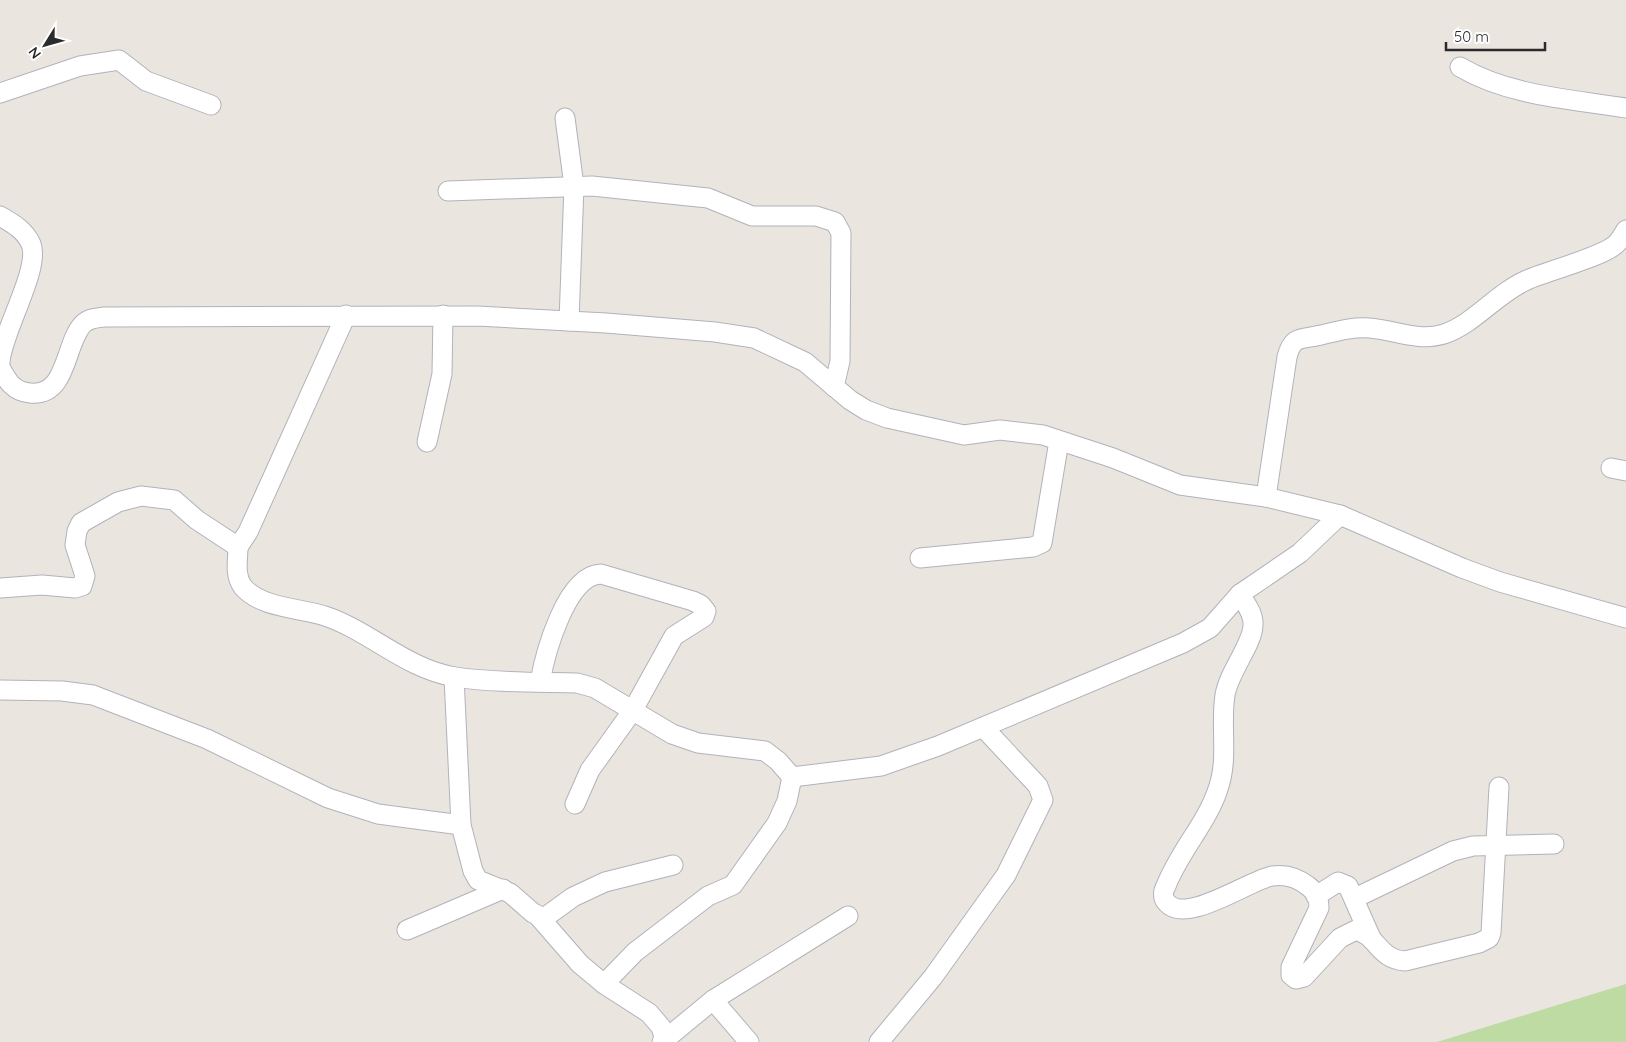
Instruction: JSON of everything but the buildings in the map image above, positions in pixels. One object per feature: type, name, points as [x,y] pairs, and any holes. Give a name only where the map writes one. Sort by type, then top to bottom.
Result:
[{"type":"street","points":[[0,93],[80,66],[119,60],[146,81],[211,105]]},
{"type":"street","points":[[1460,67],[1477,77],[1500,86],[1626,108]]},
{"type":"street","points":[[564,118],[574,186],[569,321]]},
{"type":"street","points":[[448,191],[574,186],[608,187],[708,198],[752,216],[816,216],[835,222],[841,233],[840,361],[834,387]]},
{"type":"street","points":[[0,216],[24,233],[32,246],[32,255],[20,299],[6,334],[0,362]]},
{"type":"street","points":[[1266,497],[1287,357],[1294,342],[1302,337],[1323,335],[1344,328],[1369,328],[1425,337],[1444,334],[1462,325],[1518,284],[1615,246],[1626,230]]},
{"type":"street","points":[[346,315],[248,532],[238,547],[237,577],[244,587],[254,595],[266,600],[325,616],[357,629],[411,663],[454,677],[577,683],[595,688],[672,734],[698,743],[765,752],[778,761],[792,777]]},
{"type":"street","points":[[0,367],[12,386],[22,392],[36,394],[47,390],[57,382],[74,338],[82,324],[91,318],[346,315],[443,316],[569,321],[715,332],[754,338],[805,362],[834,387],[866,410],[914,424],[964,435],[1014,431],[1042,435],[1113,458],[1180,485],[1266,497],[1340,515],[1462,568],[1500,582],[1626,618]]},
{"type":"street","points":[[427,442],[442,374],[443,316]]},
{"type":"street","points":[[920,558],[1033,547],[1042,543],[1059,441]]},
{"type":"street","points":[[0,588],[42,585],[75,588],[82,586],[85,576],[75,545],[76,531],[81,523],[118,502],[141,496],[174,500],[197,520],[238,547]]},
{"type":"street","points":[[792,777],[881,766],[938,746],[1199,636],[1210,628],[1240,594],[1300,553],[1340,515]]},
{"type":"street","points":[[540,682],[546,652],[561,612],[588,577],[601,574],[676,596],[701,606],[706,611],[704,617],[674,636],[633,710],[590,770],[575,804]]},
{"type":"street","points":[[1240,594],[1252,616],[1253,625],[1250,637],[1231,672],[1225,695],[1224,768],[1218,790],[1171,873],[1163,891],[1163,898],[1172,907],[1187,909],[1244,888],[1259,880],[1286,876],[1302,882],[1314,890],[1319,908],[1290,967],[1293,977],[1300,979],[1347,932],[1356,930],[1371,938]]},
{"type":"street","points":[[454,677],[461,825],[475,875],[485,884],[503,889],[539,917],[580,964],[604,984],[649,1013],[661,1027],[664,1041],[713,1000],[848,916]]},
{"type":"street","points":[[0,690],[62,691],[93,695],[207,739],[328,798],[378,814],[461,825]]},
{"type":"street","points":[[879,1042],[933,977],[1006,875],[1042,800],[1038,786],[983,727]]},
{"type":"street","points":[[604,984],[655,936],[708,896],[726,889],[737,881],[777,823],[787,801],[792,777]]},
{"type":"street","points":[[1316,896],[1338,882],[1348,886],[1355,898],[1371,938],[1386,956],[1394,960],[1405,961],[1485,941],[1489,938],[1492,928],[1499,787]]},
{"type":"street","points":[[1355,898],[1453,852],[1473,846],[1554,844]]},
{"type":"street","points":[[539,917],[550,916],[573,897],[605,882],[673,865]]},
{"type":"street","points":[[408,930],[503,889]]},
{"type":"street","points":[[713,1000],[749,1042]]},
{"type":"green space","points":[[1626,984],[1626,1042],[1437,1042]]}]
